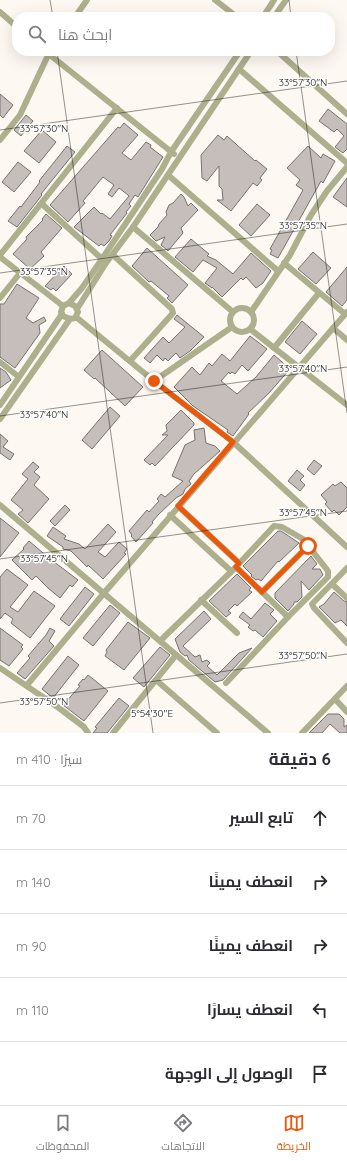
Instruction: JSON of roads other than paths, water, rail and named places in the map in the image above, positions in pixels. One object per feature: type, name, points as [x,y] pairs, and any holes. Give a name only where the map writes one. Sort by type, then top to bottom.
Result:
[{"type":"street","points":[[78,12],[87,0]]},
{"type":"street","points":[[215,0],[231,12]]},
{"type":"street","points":[[266,12],[274,0]]},
{"type":"street","points":[[278,12],[286,0]]},
{"type":"street","points":[[0,12],[12,23]]},
{"type":"street","points":[[0,140],[20,115],[46,56]]},
{"type":"street","points":[[53,56],[179,157]]},
{"type":"street","points":[[0,405],[62,314],[62,309],[82,288],[102,260],[158,176],[171,152],[237,56]]},
{"type":"street","points":[[0,419],[78,312],[77,309],[248,56]]},
{"type":"street","points":[[282,56],[347,114]]},
{"type":"street","points":[[239,69],[347,162]]},
{"type":"street","points":[[77,309],[75,306],[66,305],[20,273],[0,256],[116,108]]},
{"type":"street","points":[[251,312],[293,250],[311,215],[327,191],[347,167]]},
{"type":"street","points":[[168,175],[278,271]]},
{"type":"street","points":[[42,204],[102,260]]},
{"type":"street","points":[[133,227],[233,312]]},
{"type":"street","points":[[113,255],[172,309],[173,313],[130,361]]},
{"type":"street","points":[[27,686],[170,515],[346,313],[284,263]]},
{"type":"street","points":[[0,298],[20,273]]},
{"type":"street","points":[[274,348],[319,292]]},
{"type":"street","points":[[243,308],[251,312],[255,320],[250,329],[240,332],[232,327],[230,318],[236,309],[243,308]]},
{"type":"street","points":[[62,314],[65,318],[73,318],[233,442],[347,547]]},
{"type":"street","points":[[154,381],[232,327]]},
{"type":"street","points":[[333,328],[347,340]]},
{"type":"street","points":[[250,329],[347,405]]},
{"type":"street","points":[[0,362],[18,377]]},
{"type":"street","points":[[0,505],[268,733]]},
{"type":"street","points":[[178,506],[235,567]]},
{"type":"street","points":[[170,515],[235,567],[288,616]]},
{"type":"street","points":[[160,641],[274,526],[282,527],[302,539],[328,571],[328,577],[288,616],[226,683]]},
{"type":"street","points":[[262,592],[308,546]]},
{"type":"street","points":[[347,568],[312,604],[312,607],[347,643]]},
{"type":"street","points":[[332,584],[347,598]]},
{"type":"street","points":[[201,600],[237,634]]},
{"type":"street","points":[[113,733],[176,655]]},
{"type":"street","points":[[0,668],[59,708],[84,727],[88,733]]},
{"type":"street","points":[[156,680],[217,733]]},
{"type":"street","points":[[302,733],[347,686]]},
{"type":"street","points":[[335,699],[347,712]]}]
